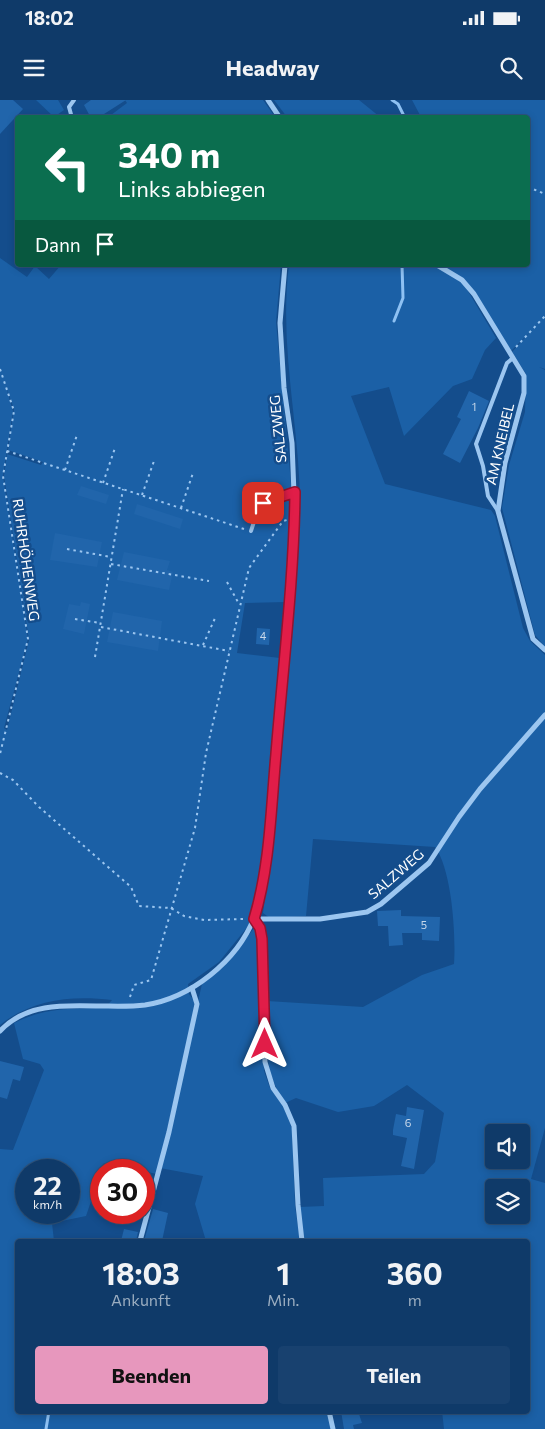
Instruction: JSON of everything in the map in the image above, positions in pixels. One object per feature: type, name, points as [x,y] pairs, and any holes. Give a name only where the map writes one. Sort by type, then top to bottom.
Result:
[{"type":"street","points":[[268,100],[278,115]]},
{"type":"street","name":"SALZWEG","points":[[0,1030],[15,1018],[34,1009],[68,1005],[127,1006],[162,1002],[192,988],[229,956],[254,919],[262,890],[268,839],[289,605],[294,519],[295,492],[292,443],[281,356],[280,323],[284,267]]},
{"type":"street","name":"AM KNEIBEL","points":[[440,267],[467,285],[524,376],[524,393],[505,462],[498,511],[533,639],[545,650]]},
{"type":"street","name":"SALZWEG","points":[[254,919],[320,919],[367,912],[381,904],[429,864],[458,817],[545,715]]},
{"type":"street","points":[[254,919],[260,928],[262,939],[265,1062],[269,1079],[285,1105],[294,1126],[302,1239]]},
{"type":"street","points":[[141,1239],[169,1132],[197,1004],[192,988]]},
{"type":"street","points":[[330,1414],[332,1429]]},
{"type":"lane","points":[[71,115],[68,107],[74,100]]},
{"type":"lane","points":[[498,511],[488,496],[483,466],[476,444],[507,363],[512,355]]},
{"type":"lane","points":[[251,531],[259,506],[274,498],[295,492]]},
{"type":"path","points":[[530,188],[545,194]]},
{"type":"path","points":[[512,355],[545,316]]},
{"type":"path","name":"RUHRHÖHENWEG","points":[[0,369],[14,411],[3,476],[28,639],[0,754]]},
{"type":"path","points":[[65,470],[77,435]]},
{"type":"path","points":[[103,483],[115,448]]},
{"type":"path","points":[[7,451],[251,531]]},
{"type":"path","points":[[142,496],[154,461]]},
{"type":"path","points":[[181,508],[193,473]]},
{"type":"path","points":[[95,657],[123,489]]},
{"type":"path","points":[[127,1006],[134,985],[151,980],[195,828],[206,753],[249,568],[283,521],[294,519]]},
{"type":"path","points":[[67,549],[112,557]]},
{"type":"path","points":[[111,564],[209,581]]},
{"type":"path","points":[[227,582],[240,606]]},
{"type":"path","points":[[203,645],[216,616]]},
{"type":"path","points":[[75,619],[101,623]]},
{"type":"path","points":[[100,627],[229,651]]},
{"type":"path","points":[[0,773],[13,780],[38,807],[131,887],[139,906],[171,908],[184,916],[204,920],[254,919]]},
{"type":"shaded area","points":[[36,100],[58,100],[64,110],[57,115],[52,115]]},
{"type":"shaded area","points":[[125,100],[263,100],[274,115],[111,115],[127,103]]},
{"type":"shaded area","points":[[274,100],[359,100],[378,115],[285,115]]},
{"type":"shaded area","points":[[412,100],[545,100],[545,369],[539,367],[545,370],[545,647],[535,635],[502,508],[509,465],[525,412],[526,374],[512,352],[532,330],[511,351],[469,285],[445,267],[530,267],[530,115],[420,115]]},
{"type":"shaded area","points":[[0,258],[27,277],[36,267],[49,279],[59,267],[281,267],[276,322],[292,494],[286,602],[245,603],[237,653],[280,658],[271,790],[258,902],[253,920],[219,962],[188,984],[189,994],[196,1003],[157,1174],[155,1174],[155,1159],[90,1159],[90,1204],[86,1216],[80,1217],[80,1159],[15,1159],[15,1224],[52,1224],[54,1239],[15,1239],[15,1414],[328,1414],[331,1429],[0,1429],[0,1149],[13,1150],[44,1070],[40,1064],[23,1059],[14,1023],[48,1011],[105,1008],[112,1000],[67,999],[39,1004],[25,1009],[0,1025]],"holes":[[[6,387],[14,409],[8,450],[43,462],[41,465],[7,454],[4,476],[29,640],[7,730],[4,728],[28,639],[3,476],[13,411]]]},
{"type":"shaded area","points":[[289,267],[437,267],[455,277],[465,286],[496,338],[485,350],[472,379],[453,386],[404,436],[389,387],[351,396],[385,484],[491,510],[495,516],[523,628],[530,641],[545,655],[545,1128],[531,1179],[545,1183],[545,1429],[444,1429],[442,1414],[530,1414],[530,1239],[304,1239],[300,1207],[324,1206],[323,1178],[424,1174],[435,1162],[444,1113],[407,1085],[374,1106],[338,1112],[296,1098],[285,1103],[272,1078],[269,1066],[267,1054],[267,1001],[363,1007],[422,975],[454,964],[454,937],[449,886],[441,857],[435,847],[313,839],[306,916],[270,918],[263,913],[277,793],[300,518],[298,455],[288,360],[286,297]]},
{"type":"shaded area","points":[[255,927],[262,962],[264,1071],[270,1088],[283,1106],[292,1128],[295,1206],[300,1239],[205,1239],[195,1204],[203,1176],[160,1168],[202,984],[222,968]]},
{"type":"building","points":[[0,100],[13,100],[23,109],[15,115],[15,118],[0,134]]},
{"type":"building","points":[[91,100],[126,100],[104,115],[89,115],[84,105]]},
{"type":"building","points":[[469,391],[489,401],[460,463],[443,454],[461,419],[457,417]]},
{"type":"building","points":[[81,486],[109,495],[106,504],[77,495]]},
{"type":"building","points":[[137,504],[183,519],[180,529],[134,514]]},
{"type":"building","points":[[55,533],[102,542],[97,567],[50,560]]},
{"type":"building","points":[[124,552],[170,561],[167,570],[173,572],[169,590],[117,580]]},
{"type":"building","points":[[81,602],[90,604],[84,634],[63,629],[69,604],[80,606]]},
{"type":"building","points":[[113,612],[162,621],[158,651],[107,642]]},
{"type":"building","points":[[257,628],[270,629],[269,645],[256,644]]},
{"type":"building","points":[[401,910],[401,916],[440,917],[439,941],[422,940],[422,933],[402,933],[403,945],[389,946],[388,926],[378,926],[377,911]]},
{"type":"building","points":[[0,1061],[24,1067],[20,1081],[13,1079],[7,1099],[0,1097]]},
{"type":"building","points":[[407,1107],[424,1110],[414,1169],[401,1166],[407,1138],[393,1135],[396,1114],[406,1116]]},
{"type":"building","points":[[155,1210],[168,1213],[162,1239],[145,1239],[149,1224],[155,1224]]},
{"type":"building","points":[[124,1229],[138,1232],[136,1239],[122,1239]]},
{"type":"building","points":[[342,1414],[359,1414],[362,1423],[353,1425],[354,1429],[344,1429]]},
{"type":"waterway","points":[[392,100],[398,104],[404,115]]},
{"type":"waterway","points":[[394,321],[403,298],[402,267]]},
{"type":"waterway","points":[[46,1429],[48,1414]]},
{"type":"route","points":[[263,503],[295,492],[289,605],[268,839],[262,890],[254,919],[260,928],[262,939],[265,1044]]}]
